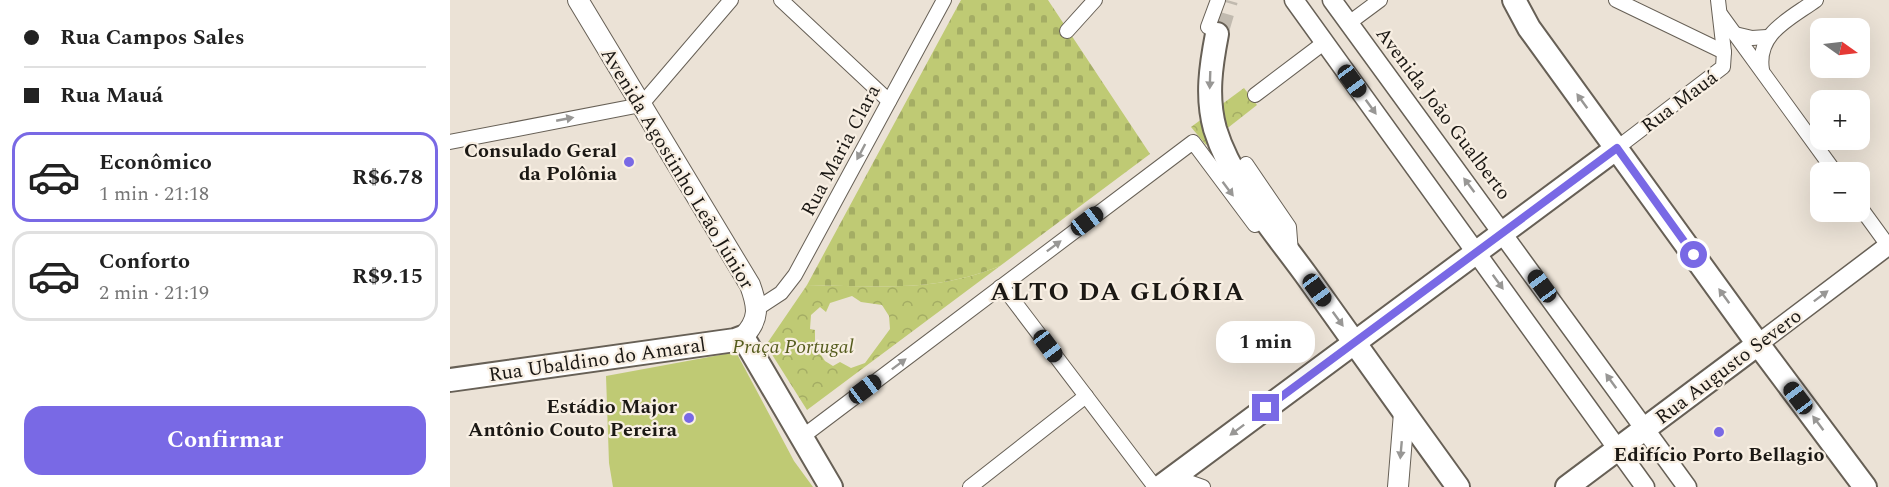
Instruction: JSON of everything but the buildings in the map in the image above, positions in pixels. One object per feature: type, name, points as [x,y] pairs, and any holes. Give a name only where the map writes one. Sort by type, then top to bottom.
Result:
[{"type":"main road","name":"Avenida Agostinho Leão Júnior","points":[[578,0],[743,272],[758,308],[754,323],[743,337]]},
{"type":"main road","points":[[1514,0],[1529,28],[1758,344],[1865,487]]},
{"type":"main road","points":[[1212,30],[1210,88],[1214,126],[1233,168],[1291,255],[1458,487]]},
{"type":"main road","name":"Rua Mauá","points":[[1160,487],[1617,148]]},
{"type":"main road","points":[[743,337],[831,487]]},
{"type":"main road","name":"Rua Ubaldino do Amaral","points":[[450,380],[735,340],[743,337]]},
{"type":"main road","name":"Rua Augusto Severo","points":[[1567,487],[1758,344]]},
{"type":"main road","points":[[1398,487],[1404,413]]},
{"type":"street","points":[[450,142],[641,105],[731,0]]},
{"type":"street","points":[[781,0],[889,101]]},
{"type":"street","name":"Rua Maria Clara","points":[[758,308],[781,293],[795,275],[944,0]]},
{"type":"street","points":[[1067,31],[1095,0]]},
{"type":"street","points":[[1212,30],[1218,0]]},
{"type":"street","points":[[1294,0],[1645,487]]},
{"type":"street","name":"Avenida João Gualberto","points":[[1332,0],[1504,232],[1687,487]]},
{"type":"street","points":[[1349,23],[1380,0]]},
{"type":"street","points":[[1616,0],[1724,52]]},
{"type":"street","points":[[1762,72],[1761,53],[1767,37],[1816,0]]},
{"type":"street","points":[[1719,7],[1724,52]]},
{"type":"street","points":[[1719,7],[1735,34],[1828,162]]},
{"type":"street","points":[[1735,34],[1752,38],[1767,37]]},
{"type":"street","points":[[1255,95],[1325,42]]},
{"type":"street","name":"Rua Mauá","points":[[1617,148],[1719,72],[1723,67],[1724,52]]},
{"type":"street","points":[[802,437],[1193,142],[1269,242],[1291,255]]},
{"type":"street","points":[[1246,164],[1289,227],[1291,255]]},
{"type":"street","points":[[1870,220],[1889,246]]},
{"type":"street","name":"Rua Augusto Severo","points":[[1758,344],[1889,246]]},
{"type":"street","points":[[1000,287],[1011,296],[1155,487]]},
{"type":"street","points":[[970,487],[1086,396]]},
{"type":"street","points":[[1165,487],[1189,482],[1203,487]]},
{"type":"green space","points":[[961,0],[1048,0],[1150,154],[1000,266],[975,275],[928,284],[881,287],[807,285]]},
{"type":"green space","points":[[1244,88],[1257,105],[1206,145],[1191,127]]},
{"type":"green space","name":"Praça Portugal","points":[[1000,266],[807,410],[766,345],[807,285],[905,286],[975,275]],"holes":[[[852,296],[861,302],[882,305],[889,316],[890,329],[865,363],[851,368],[840,362],[833,366],[825,361],[819,352],[821,350],[815,342],[815,330],[810,329],[811,315],[820,307],[826,312],[830,303]]]},
{"type":"green space","name":"Estádio Major Antônio Couto Pereira","points":[[736,352],[794,461],[813,487],[613,487],[609,463],[606,376]]},
{"type":"tunnel","points":[[1217,34],[1227,0]]},
{"type":"place","name":"Consulado Geral da Polônia","points":[[629,162]]},
{"type":"place","name":"Estádio Major Antônio Couto Pereira","points":[[689,418]]},
{"type":"place","name":"Edifício Porto Bellagio","points":[[1719,432]]},
{"type":"district","name":"ALTO DA GLÓRIA","points":[[1118,291]]},
{"type":"route","points":[[1266,408],[1617,148],[1694,255]]}]
